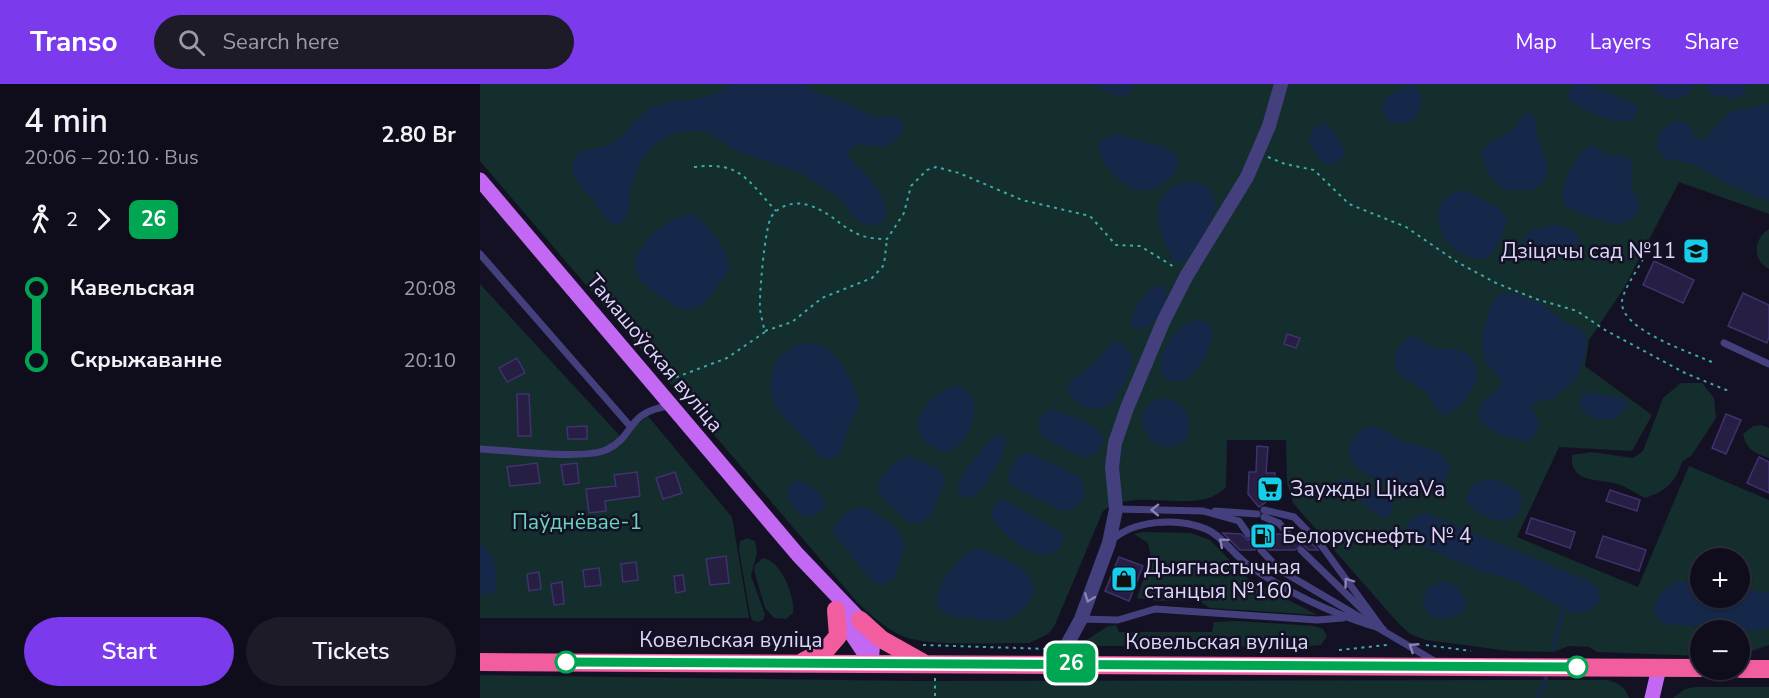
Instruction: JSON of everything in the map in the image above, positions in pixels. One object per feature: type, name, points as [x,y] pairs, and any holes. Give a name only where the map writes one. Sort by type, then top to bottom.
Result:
[{"type":"highway","points":[[800,663],[825,651],[838,636],[836,610]]},
{"type":"highway","points":[[860,620],[881,639],[922,654]]},
{"type":"highway","name":"Ковельская вуліца","points":[[480,662],[872,663],[922,654],[1443,666],[1690,668]]},
{"type":"highway","points":[[1750,669],[1769,669]]},
{"type":"main road","name":"Тамашоўская вуліца","points":[[480,180],[798,555],[860,620],[873,639],[872,663]]},
{"type":"main road","name":"Тамашоўская вуліца","points":[[798,555],[872,663]]},
{"type":"main road","points":[[1652,698],[1659,668]]},
{"type":"street","points":[[1059,658],[1081,619],[1109,543],[1116,509],[1112,467],[1115,442],[1164,320],[1187,275],[1242,187],[1281,84]]},
{"type":"lane","points":[[480,254],[630,426]]},
{"type":"lane","points":[[1724,343],[1769,364]]},
{"type":"lane","points":[[480,449],[598,453],[618,443],[630,426],[647,412],[672,405]]},
{"type":"lane","points":[[1116,509],[1259,513],[1294,517],[1321,545],[1383,629]]},
{"type":"lane","points":[[1203,511],[1239,521],[1248,534]]},
{"type":"lane","points":[[1259,513],[1279,523],[1288,534]]},
{"type":"lane","points":[[1109,543],[1120,533],[1143,524],[1179,524],[1207,529],[1249,566],[1295,594],[1345,618],[1383,629]]},
{"type":"lane","points":[[1261,550],[1280,570],[1443,666]]},
{"type":"lane","points":[[1301,550],[1383,629]]},
{"type":"lane","points":[[1081,619],[1118,620],[1155,609],[1317,620],[1345,618]]},
{"type":"path","points":[[1257,152],[1285,164],[1314,170],[1350,204],[1406,227],[1476,272],[1536,299],[1577,311],[1605,330],[1685,373],[1731,392]]},
{"type":"path","points":[[694,167],[713,165],[736,170],[776,211]]},
{"type":"path","points":[[654,385],[727,358],[765,332],[792,322],[822,298],[872,278],[884,265],[887,239],[904,213],[911,186],[917,176],[936,167],[959,173],[1022,200],[1090,216],[1116,245],[1140,246],[1187,275]]},
{"type":"path","points":[[765,332],[760,307],[767,230],[776,211],[785,205],[806,204],[854,234],[866,239],[887,239]]},
{"type":"path","points":[[1643,259],[1622,299],[1623,308],[1629,320],[1648,333],[1714,363]]},
{"type":"path","points":[[1329,652],[1407,643],[1478,652]]},
{"type":"path","points":[[922,654],[1040,647],[1059,658]]},
{"type":"path","points":[[935,678],[935,698]]},
{"type":"green space","points":[[480,84],[1769,84],[1769,214],[1679,182],[1624,288],[1589,340],[1585,366],[1652,415],[1632,451],[1559,447],[1517,537],[1638,587],[1689,466],[1769,500],[1769,645],[1750,652],[1750,620],[1690,620],[1690,656],[1597,652],[1589,647],[1569,646],[1553,652],[1509,651],[1426,640],[1410,634],[1293,503],[1287,483],[1286,440],[1227,440],[1226,487],[1214,496],[1184,501],[1133,500],[1117,503],[1103,511],[1054,627],[1048,634],[1029,643],[944,643],[912,639],[888,628],[856,601],[480,161]]},
{"type":"green space","points":[[1769,229],[1769,269],[1763,265],[1757,255],[1757,244]]},
{"type":"green space","name":"Паўднёвае-1","points":[[480,284],[621,437],[648,416],[732,517],[749,618],[480,618]]},
{"type":"green space","points":[[1681,383],[1702,383],[1714,398],[1716,418],[1692,455],[1682,462],[1669,485],[1645,498],[1618,484],[1592,480],[1579,475],[1572,464],[1572,455],[1592,452],[1633,458],[1643,451],[1663,398]]},
{"type":"green space","points":[[1761,425],[1769,428],[1769,458],[1752,450],[1746,444],[1743,434],[1753,426]]},
{"type":"green space","points":[[1143,532],[1191,533],[1210,540],[1249,580],[1318,615],[1210,608],[1198,600],[1159,601],[1137,598],[1151,558],[1148,543],[1134,534]]},
{"type":"green space","points":[[747,538],[755,541],[757,552],[751,576],[765,614],[763,620],[758,622],[752,620],[750,614],[739,550],[740,541]]},
{"type":"green space","points":[[763,558],[776,565],[786,580],[792,598],[793,613],[786,619],[774,618],[765,608],[754,570],[755,565]]},
{"type":"green space","points":[[1237,621],[1315,626],[1323,629],[1327,636],[1321,645],[1301,647],[1097,646],[1089,643],[1088,639],[1108,626],[1116,625],[1119,632],[1212,632],[1214,622]]},
{"type":"green space","points":[[480,675],[916,681],[1608,680],[1621,686],[1629,698],[480,698]]},
{"type":"green space","points":[[1769,687],[1769,698],[1673,698],[1685,689]]},
{"type":"water","points":[[731,84],[803,84],[817,93],[849,104],[873,117],[900,117],[903,129],[900,136],[891,144],[879,147],[860,144],[849,151],[848,155],[881,195],[886,212],[884,219],[878,224],[867,226],[854,218],[841,199],[803,174],[735,150],[708,132],[696,130],[671,134],[653,146],[645,155],[632,182],[627,218],[618,225],[609,221],[576,179],[572,166],[578,154],[609,145],[653,107],[702,98],[721,91]]},
{"type":"water","points":[[1091,84],[1132,84],[1132,88],[1127,95],[1120,97]]},
{"type":"water","points":[[1578,84],[1586,84],[1634,103],[1638,110],[1635,117],[1620,121],[1611,120],[1583,108],[1569,99],[1569,89]]},
{"type":"water","points":[[1650,84],[1694,84],[1686,96],[1670,99],[1656,92]]},
{"type":"water","points":[[1706,84],[1747,84],[1743,94],[1734,99],[1710,94]]},
{"type":"water","points":[[1413,86],[1418,90],[1421,101],[1415,116],[1406,123],[1390,122],[1382,111],[1385,101],[1397,91]]},
{"type":"water","points":[[1769,104],[1769,201],[1732,186],[1694,164],[1666,159],[1656,147],[1659,133],[1674,121],[1689,124],[1695,137],[1704,140],[1729,112]]},
{"type":"water","points":[[1528,113],[1535,118],[1547,174],[1541,185],[1534,190],[1504,190],[1486,170],[1482,153],[1492,142],[1515,128],[1523,116]]},
{"type":"water","points":[[1324,124],[1332,130],[1345,149],[1343,157],[1332,165],[1325,164],[1309,144],[1314,127]]},
{"type":"water","points":[[1114,133],[1172,150],[1177,158],[1174,174],[1152,189],[1134,190],[1110,170],[1101,157],[1100,142]]},
{"type":"water","points":[[1593,145],[1610,156],[1623,155],[1632,161],[1631,183],[1640,208],[1626,222],[1618,223],[1592,218],[1564,204],[1564,188],[1570,170],[1580,154]]},
{"type":"water","points":[[1195,181],[1209,188],[1215,200],[1214,212],[1196,247],[1179,264],[1172,259],[1162,235],[1158,213],[1164,195],[1171,188]]},
{"type":"water","points":[[1462,190],[1498,207],[1506,217],[1505,228],[1500,240],[1485,259],[1470,257],[1457,251],[1447,241],[1441,230],[1438,217],[1441,206],[1448,196]]},
{"type":"water","points":[[691,214],[697,217],[716,238],[726,255],[730,269],[703,305],[689,310],[674,306],[641,282],[634,263],[642,246],[656,231],[673,220]]},
{"type":"water","points":[[1559,225],[1577,233],[1580,240],[1568,251],[1544,257],[1522,249],[1522,241],[1530,231]]},
{"type":"water","points":[[1158,285],[1165,288],[1166,293],[1161,311],[1144,329],[1134,328],[1131,324],[1137,307],[1145,295]]},
{"type":"water","points":[[1511,292],[1542,304],[1566,323],[1580,328],[1587,336],[1586,351],[1577,378],[1553,399],[1535,402],[1532,405],[1539,425],[1535,435],[1527,441],[1492,431],[1480,420],[1479,413],[1482,404],[1502,383],[1485,361],[1483,335],[1485,325],[1495,299],[1500,294]]},
{"type":"water","points":[[1197,320],[1209,324],[1213,335],[1207,352],[1197,369],[1183,380],[1165,379],[1161,361],[1168,343],[1181,328]]},
{"type":"water","points":[[1411,336],[1432,347],[1463,352],[1474,361],[1476,379],[1473,387],[1468,396],[1447,414],[1436,409],[1425,392],[1403,377],[1396,368],[1397,351]]},
{"type":"water","points":[[1113,342],[1122,343],[1132,357],[1125,382],[1119,393],[1102,408],[1092,409],[1080,405],[1068,394],[1070,381],[1092,365]]},
{"type":"water","points":[[804,343],[820,345],[831,353],[847,373],[857,396],[856,413],[840,452],[832,459],[819,456],[784,418],[773,397],[771,385],[775,365],[785,353]]},
{"type":"water","points":[[955,386],[966,391],[973,399],[975,409],[969,431],[962,441],[944,453],[922,439],[917,424],[922,411],[931,400],[942,391]]},
{"type":"water","points":[[1587,392],[1622,398],[1626,400],[1627,408],[1615,418],[1604,419],[1589,416],[1579,404]]},
{"type":"water","points":[[1163,398],[1181,406],[1188,417],[1187,438],[1177,446],[1160,444],[1147,435],[1144,428],[1142,420],[1148,404]]},
{"type":"water","points":[[1053,409],[1092,425],[1103,437],[1097,453],[1090,457],[1082,457],[1043,437],[1039,431],[1039,420],[1047,411]]},
{"type":"water","points":[[1374,426],[1407,443],[1441,454],[1450,466],[1445,483],[1422,489],[1407,488],[1377,480],[1364,473],[1349,455],[1350,449],[1356,435]]},
{"type":"water","points":[[998,435],[1005,439],[1005,445],[994,471],[982,488],[971,498],[962,496],[959,491],[961,477],[983,448]]},
{"type":"water","points":[[1027,452],[1080,477],[1085,491],[1077,506],[1070,510],[1061,510],[1010,485],[1009,475],[1012,465]]},
{"type":"water","points":[[909,456],[939,469],[945,480],[931,515],[919,524],[907,521],[878,493],[880,481],[887,470]]},
{"type":"water","points":[[1342,477],[1389,496],[1393,501],[1391,515],[1383,517],[1378,515],[1339,483]]},
{"type":"water","points":[[1484,479],[1498,480],[1521,492],[1521,505],[1518,513],[1502,520],[1492,519],[1473,509],[1466,501],[1471,487]]},
{"type":"water","points":[[796,481],[810,484],[825,500],[821,511],[811,516],[803,516],[790,503],[787,489]]},
{"type":"water","points":[[1000,501],[1006,501],[1062,533],[1063,540],[1060,548],[1050,554],[1031,552],[1003,532],[992,517],[994,505]]},
{"type":"water","points":[[867,507],[896,528],[905,543],[895,578],[883,585],[871,580],[833,533],[841,517],[855,508]]},
{"type":"water","points":[[1426,513],[1591,582],[1598,589],[1600,598],[1588,611],[1569,612],[1517,582],[1478,570],[1414,542],[1409,537],[1406,527],[1413,517]]},
{"type":"water","points":[[480,545],[489,552],[494,563],[496,588],[491,594],[480,594]]},
{"type":"water","points":[[976,548],[997,555],[1020,567],[1033,584],[1033,594],[1027,604],[1007,619],[991,621],[954,616],[946,613],[936,603],[939,589],[950,571],[964,556]]},
{"type":"water","points":[[1443,581],[1456,586],[1467,600],[1462,613],[1447,619],[1431,617],[1422,604],[1428,588]]},
{"type":"water","points":[[1690,582],[1690,608],[1750,608],[1750,590],[1769,593],[1769,627],[1750,631],[1750,620],[1690,620],[1690,626],[1665,624],[1658,618],[1655,605],[1662,592],[1675,583]]},
{"type":"building","points":[[1654,261],[1694,280],[1683,303],[1643,285]]},
{"type":"building","points":[[1743,293],[1769,305],[1767,343],[1728,326]]},
{"type":"building","points":[[1287,334],[1300,338],[1296,348],[1284,344]]},
{"type":"building","points":[[517,358],[525,373],[507,382],[499,368]]},
{"type":"building","points":[[517,394],[529,394],[531,436],[518,436]]},
{"type":"building","points":[[1726,414],[1741,420],[1726,454],[1712,448]]},
{"type":"building","points":[[587,426],[587,439],[568,439],[567,427]]},
{"type":"building","points":[[1257,446],[1268,447],[1266,473],[1275,473],[1274,496],[1259,507],[1248,494],[1249,472],[1256,472]]},
{"type":"building","points":[[1759,457],[1769,462],[1769,493],[1747,483]]},
{"type":"building","points":[[537,463],[540,483],[510,486],[507,467]]},
{"type":"building","points":[[577,463],[579,483],[564,485],[561,465]]},
{"type":"building","points":[[637,472],[640,496],[605,501],[606,511],[589,513],[586,489],[616,486],[614,475]]},
{"type":"building","points":[[675,472],[682,493],[663,499],[656,478]]},
{"type":"building","points":[[1610,490],[1640,500],[1637,511],[1606,501]]},
{"type":"building","points":[[1531,518],[1575,532],[1570,548],[1526,533]]},
{"type":"building","points":[[1223,533],[1241,534],[1248,540],[1254,534],[1280,534],[1288,540],[1294,534],[1302,534],[1318,550],[1309,550],[1302,544],[1295,550],[1269,550],[1260,544],[1255,550],[1240,550]]},
{"type":"building","points":[[1603,536],[1646,550],[1639,571],[1596,557]]},
{"type":"building","points":[[726,556],[729,583],[710,585],[706,559]]},
{"type":"building","name":"Дыягнастычная станцыя №160","points":[[1119,557],[1143,566],[1129,601],[1105,591]]},
{"type":"building","points":[[636,562],[638,580],[623,582],[621,564]]},
{"type":"building","points":[[599,568],[601,585],[585,587],[583,570]]},
{"type":"building","points":[[539,572],[541,589],[529,591],[527,574]]},
{"type":"building","points":[[683,575],[685,591],[676,593],[674,576]]},
{"type":"building","points":[[562,582],[564,604],[554,605],[551,584]]},
{"type":"waterway","points":[[1553,650],[1563,609]]},
{"type":"waterway","points":[[1537,698],[1546,678]]},
{"type":"bus line","name":"26","points":[[566,662],[1577,667]]},
{"type":"place","name":"Дзіцячы сад №11","points":[[1696,251]]},
{"type":"place","name":"Заужды ЦікаVа","points":[[1270,489]]},
{"type":"place","name":"Белоруснефть № 4","points":[[1263,536]]},
{"type":"place","name":"Дыягнастычная станцыя №160","points":[[1124,579]]}]
